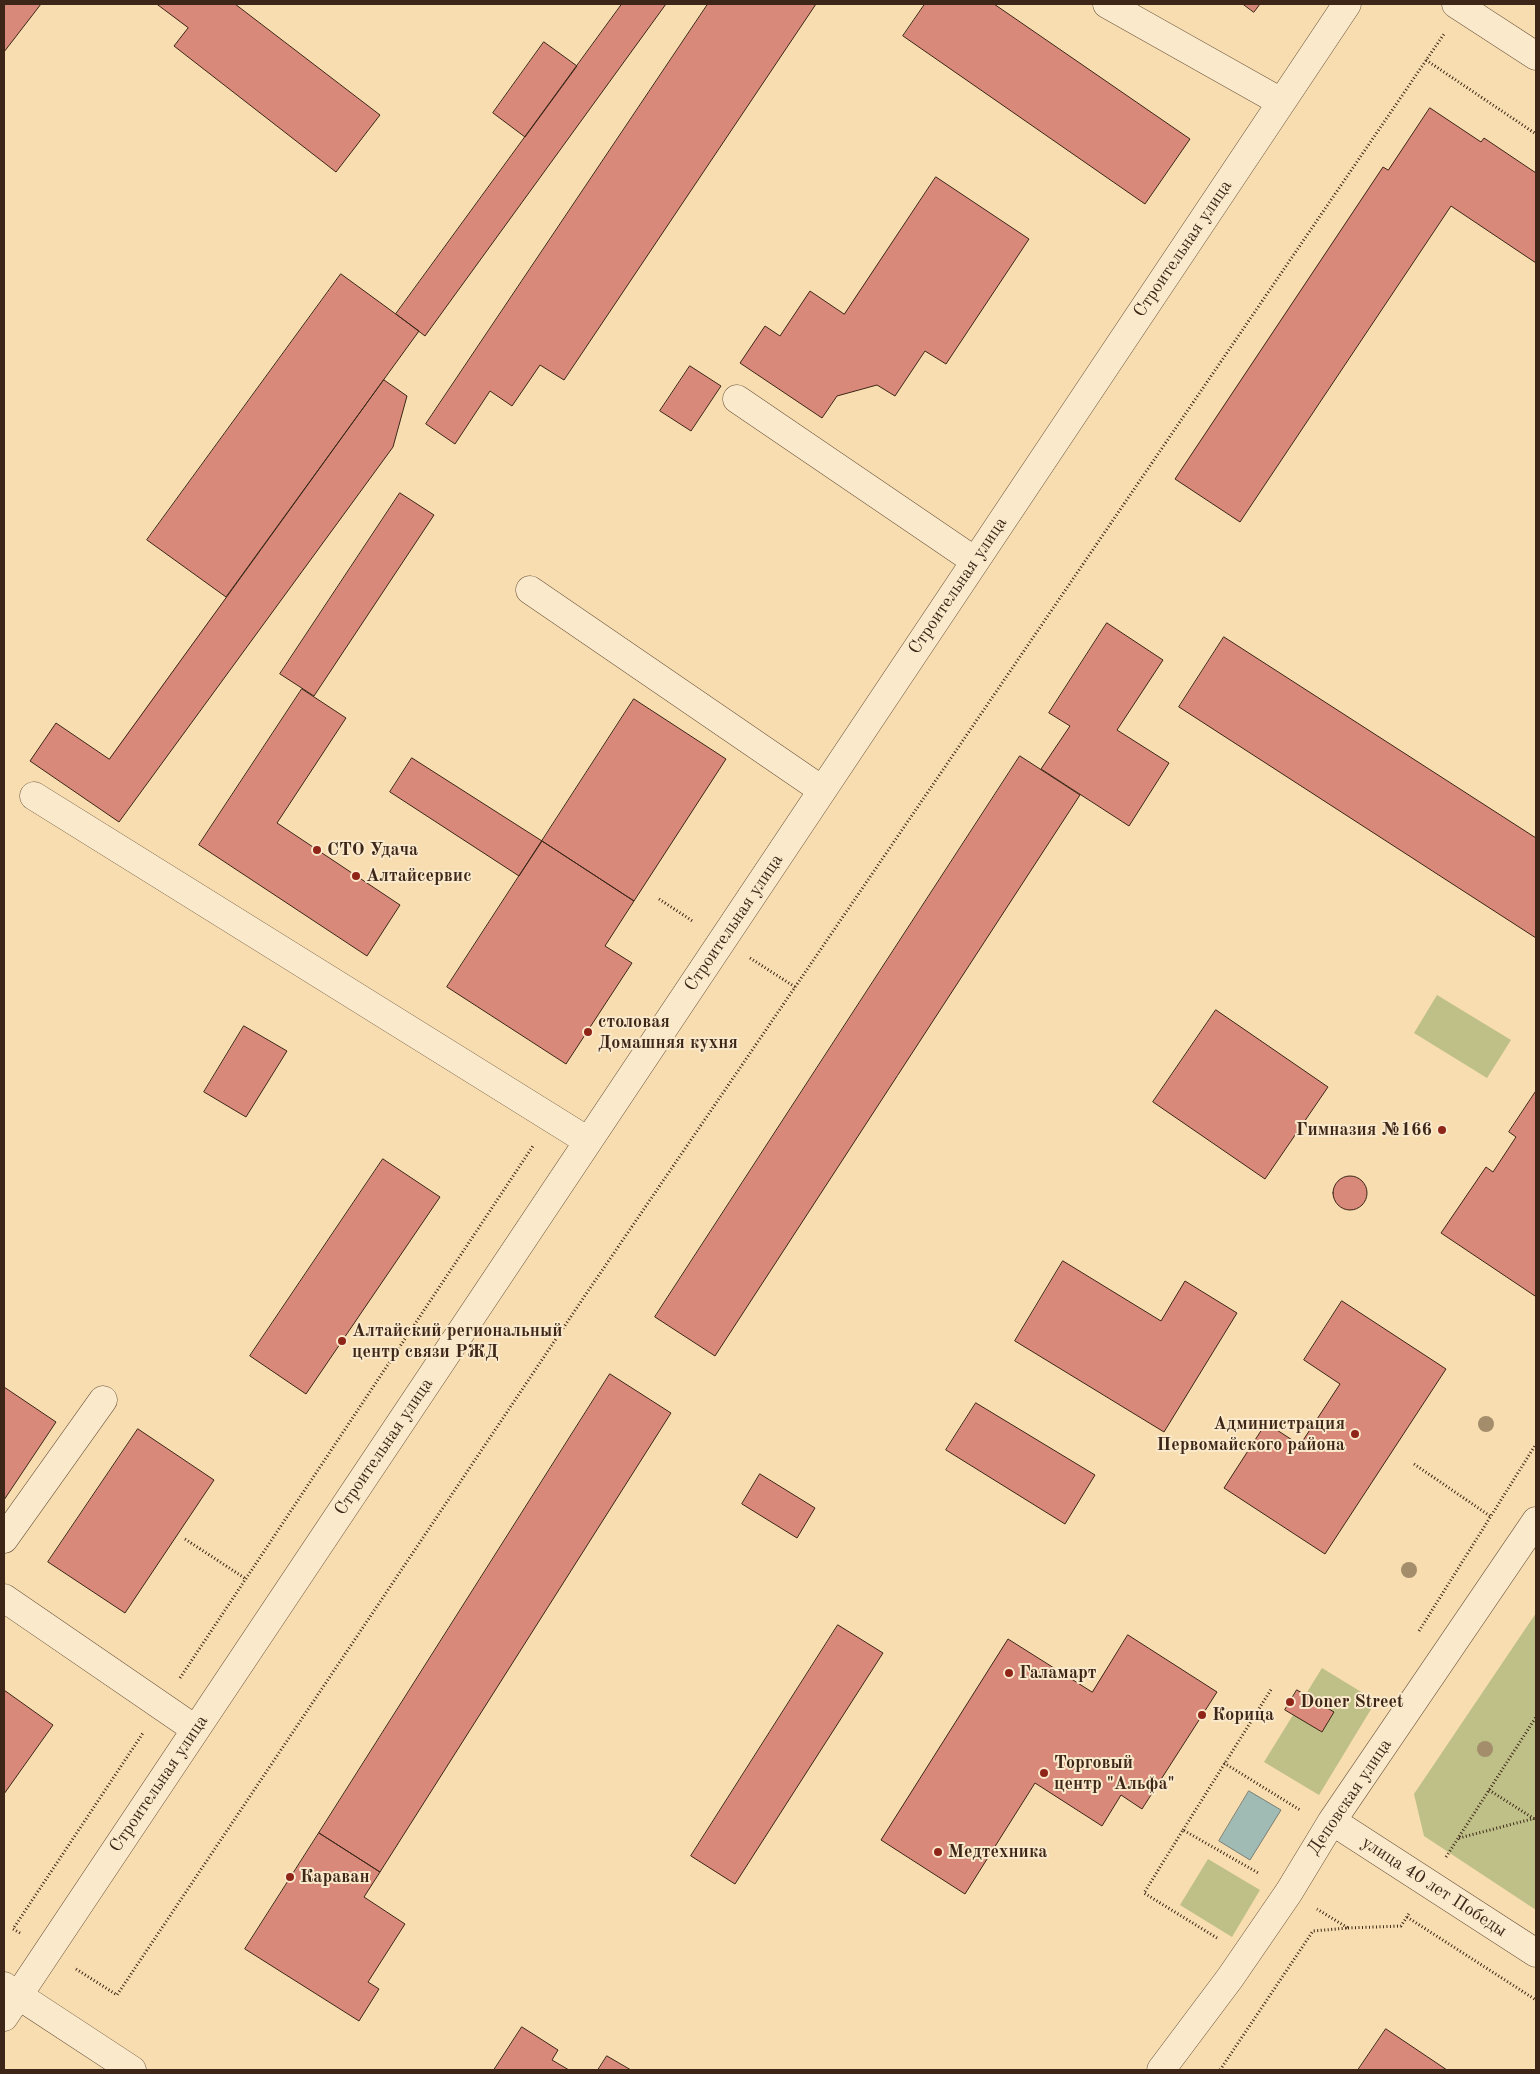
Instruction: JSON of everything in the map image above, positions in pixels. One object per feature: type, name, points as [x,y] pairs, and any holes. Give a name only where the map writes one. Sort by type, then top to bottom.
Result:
[{"type":"street","points":[[1108,4],[1281,102]]},
{"type":"street","name":"Строительная улица","points":[[8,1999],[47,1951],[1347,4]]},
{"type":"street","points":[[1459,6],[1536,56]]},
{"type":"street","points":[[737,399],[975,561]]},
{"type":"street","points":[[530,590],[822,790]]},
{"type":"street","points":[[34,796],[588,1141]]},
{"type":"street","points":[[4,1540],[103,1400]]},
{"type":"street","name":"Деповская улица","points":[[1161,2070],[1230,1978],[1289,1892],[1320,1818],[1536,1521]]},
{"type":"street","points":[[4,1598],[195,1729]]},
{"type":"street","name":"улица 40 лет Победы","points":[[1320,1818],[1429,1884],[1536,1953]]},
{"type":"street","points":[[8,1999],[132,2070]]},
{"type":"path","points":[[551,1118],[13,1929],[117,1995],[584,1297],[1426,60],[1459,6]]},
{"type":"path","points":[[1426,60],[1536,134]]},
{"type":"path","points":[[1414,1464],[1490,1516]]},
{"type":"path","points":[[185,1539],[246,1579]]},
{"type":"path","points":[[1219,1939],[1144,1893],[1272,1688]]},
{"type":"path","points":[[1220,2070],[1314,1931],[1401,1926],[1536,1717]]},
{"type":"path","points":[[1224,1763],[1320,1818]]},
{"type":"path","points":[[1489,1790],[1535,1819]]},
{"type":"path","points":[[1458,1838],[1535,1819]]},
{"type":"path","points":[[1183,1830],[1348,1928]]},
{"type":"path","points":[[1407,1917],[1536,2000]]},
{"type":"green space","points":[[1437,995],[1511,1040],[1487,1078],[1414,1033]]},
{"type":"green space","points":[[1536,1613],[1536,1910],[1424,1836],[1414,1794]]},
{"type":"green space","points":[[1322,1668],[1376,1701],[1319,1795],[1264,1762]]},
{"type":"green space","points":[[1208,1859],[1260,1890],[1232,1937],[1180,1905]]},
{"type":"water","points":[[1249,1791],[1281,1810],[1250,1860],[1219,1841]]},
{"type":"building","points":[[4,4],[41,4],[4,52]]},
{"type":"building","points":[[157,4],[235,4],[380,115],[336,172],[174,46],[188,28]]},
{"type":"building","points":[[622,4],[666,4],[425,336],[396,314]]},
{"type":"building","points":[[708,4],[816,4],[564,380],[540,365],[512,406],[490,391],[455,444],[426,424]]},
{"type":"building","points":[[925,4],[994,4],[1190,139],[1145,204],[903,36]]},
{"type":"building","points":[[1243,4],[1260,4],[1254,12]]},
{"type":"building","points":[[544,42],[577,66],[525,137],[493,113]]},
{"type":"building","points":[[1430,108],[1481,142],[1484,138],[1536,173],[1536,263],[1451,206],[1240,522],[1175,479],[1383,167],[1388,170]]},
{"type":"building","points":[[936,177],[1029,239],[946,364],[925,351],[895,396],[877,385],[837,396],[822,418],[740,363],[765,326],[780,336],[810,291],[844,314]]},
{"type":"building","points":[[341,274],[419,331],[226,597],[147,540]]},
{"type":"building","points":[[690,366],[721,386],[691,431],[660,411]]},
{"type":"building","points":[[384,380],[407,396],[393,447],[119,822],[30,761],[56,723],[109,759]]},
{"type":"building","points":[[400,493],[434,515],[314,696],[280,674]]},
{"type":"building","points":[[1107,623],[1163,660],[1117,730],[1169,763],[1129,826],[1041,769],[1070,726],[1049,713]]},
{"type":"building","points":[[1224,637],[1536,838],[1536,938],[1179,707]]},
{"type":"building","points":[[302,689],[346,718],[277,823],[400,905],[367,956],[199,845]]},
{"type":"building","points":[[634,699],[726,759],[634,901],[542,841]]},
{"type":"building","points":[[1020,756],[1080,795],[715,1356],[655,1317]]},
{"type":"building","points":[[412,758],[542,841],[519,876],[390,792]]},
{"type":"building","points":[[542,841],[634,901],[605,946],[632,963],[566,1064],[447,987]]},
{"type":"building","points":[[1216,1010],[1328,1087],[1265,1179],[1153,1102]]},
{"type":"building","points":[[244,1026],[287,1051],[246,1117],[204,1092]]},
{"type":"building","points":[[1536,1091],[1535,1296],[1441,1233],[1486,1167],[1493,1172],[1516,1137],[1509,1132]]},
{"type":"building","points":[[383,1159],[440,1197],[306,1394],[250,1356]]},
{"type":"building","points":[[1350,1176],[1362,1181],[1367,1193],[1362,1205],[1350,1210],[1338,1205],[1333,1193],[1338,1181]]},
{"type":"building","points":[[1063,1261],[1161,1321],[1185,1281],[1237,1313],[1164,1432],[1015,1341]]},
{"type":"building","name":"Администрация Первомайского района","points":[[1342,1301],[1446,1369],[1325,1554],[1224,1488],[1266,1423],[1300,1445],[1340,1384],[1304,1360]]},
{"type":"building","points":[[610,1374],[671,1413],[380,1872],[319,1833]]},
{"type":"building","points":[[4,1387],[56,1422],[4,1500]]},
{"type":"building","points":[[976,1403],[1095,1475],[1065,1524],[946,1450]]},
{"type":"building","points":[[138,1429],[214,1480],[125,1613],[48,1562]]},
{"type":"building","points":[[760,1474],[815,1508],[797,1538],[742,1504]]},
{"type":"building","points":[[838,1625],[883,1653],[735,1884],[691,1856]]},
{"type":"building","name":"Торговый центр \"Альфа\"","points":[[1128,1635],[1217,1692],[1142,1809],[1121,1795],[1102,1826],[1035,1783],[965,1894],[881,1840],[1008,1639],[1092,1692]]},
{"type":"building","points":[[4,1690],[53,1725],[4,1794]]},
{"type":"building","points":[[1297,1690],[1334,1712],[1322,1732],[1285,1710]]},
{"type":"building","points":[[319,1833],[380,1872],[364,1897],[405,1924],[368,1982],[379,1989],[359,2021],[245,1949]]},
{"type":"building","points":[[522,2027],[558,2050],[552,2060],[569,2070],[494,2070]]},
{"type":"building","points":[[1386,2029],[1447,2070],[1358,2070]]},
{"type":"building","points":[[607,2056],[631,2070],[598,2070]]},
{"type":"place","name":"СТО Удача","points":[[317,850]]},
{"type":"place","name":"Алтайсервис","points":[[356,876]]},
{"type":"place","name":"столовая Домашняя кухня","points":[[588,1032]]},
{"type":"place","name":"Гимназия №166","points":[[1442,1130]]},
{"type":"place","name":"Алтайский региональный центр связи РЖД","points":[[342,1341]]},
{"type":"place","name":"Администрация Первомайского района","points":[[1355,1434]]},
{"type":"place","name":"Галамарт","points":[[1009,1673]]},
{"type":"place","name":"Doner Street","points":[[1290,1702]]},
{"type":"place","name":"Корица","points":[[1202,1715]]},
{"type":"place","name":"Торговый центр \"Альфа\"","points":[[1044,1773]]},
{"type":"place","name":"Медтехника","points":[[938,1852]]},
{"type":"place","name":"Караван","points":[[290,1877]]}]
